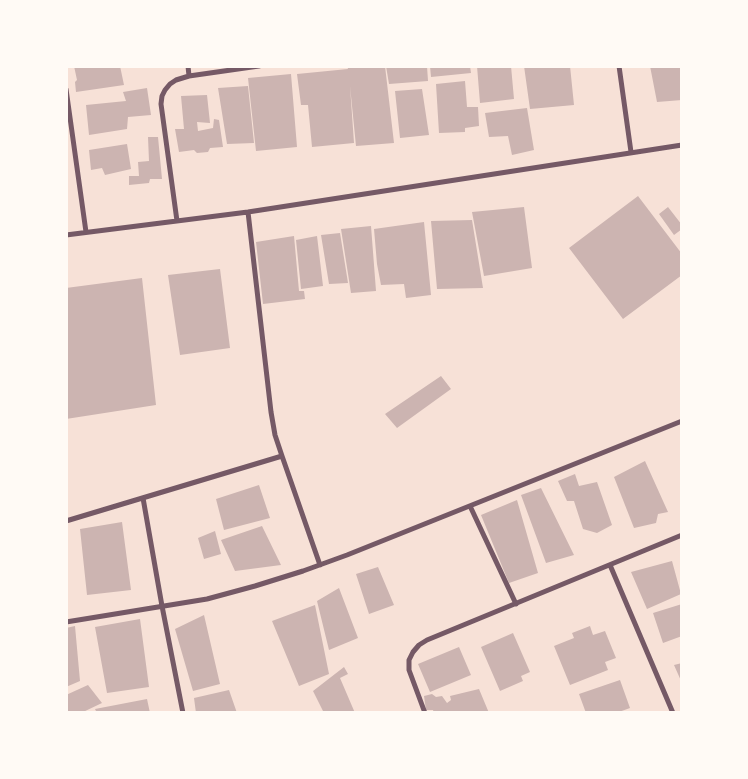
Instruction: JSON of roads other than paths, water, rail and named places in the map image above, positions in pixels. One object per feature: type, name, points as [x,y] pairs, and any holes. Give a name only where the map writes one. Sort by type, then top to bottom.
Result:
[{"type":"street","points":[[188,66],[188,76]]},
{"type":"street","points":[[177,221],[161,104],[165,90],[176,80],[188,76],[258,66]]},
{"type":"street","points":[[619,66],[631,152]]},
{"type":"street","points":[[66,88],[86,232]]},
{"type":"street","points":[[66,235],[248,212],[682,145]]},
{"type":"street","points":[[248,212],[275,434],[320,565]]},
{"type":"street","points":[[66,622],[207,599],[320,565],[682,421]]},
{"type":"street","points":[[66,521],[282,456]]},
{"type":"street","points":[[144,498],[162,606],[183,713]]},
{"type":"street","points":[[470,506],[516,604]]},
{"type":"street","points":[[425,713],[409,670],[409,660],[419,645],[427,640],[682,535]]},
{"type":"street","points":[[610,565],[673,713]]}]
